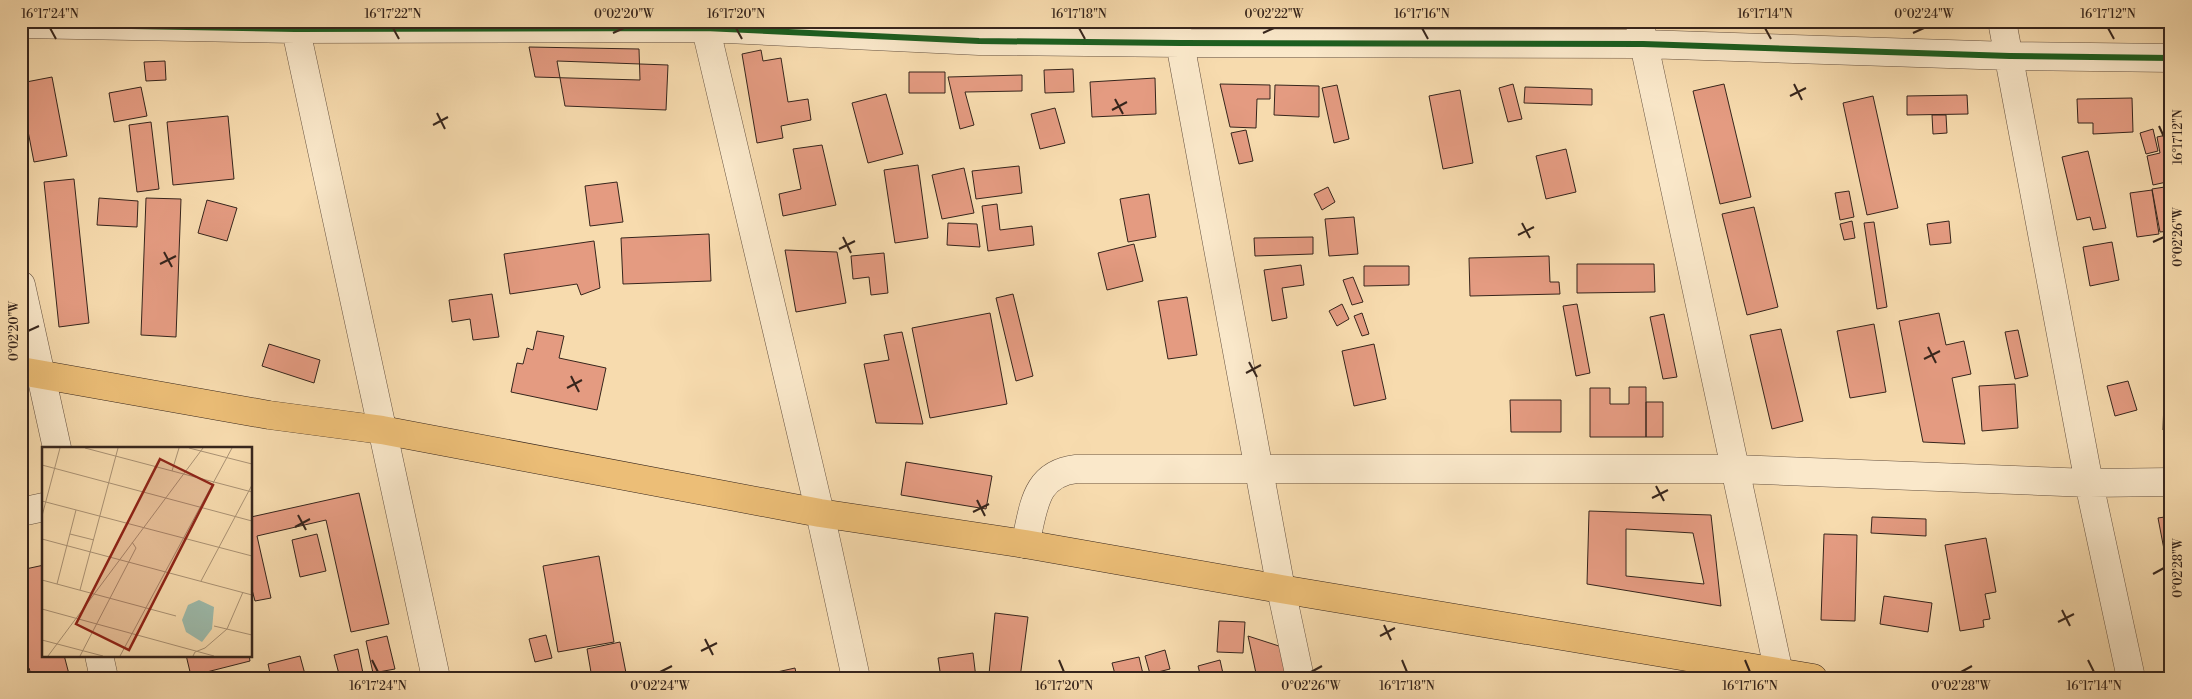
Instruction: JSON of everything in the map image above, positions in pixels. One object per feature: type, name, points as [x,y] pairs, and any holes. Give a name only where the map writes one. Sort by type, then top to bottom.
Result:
[{"type":"main road","points":[[32,373],[269,415],[382,430],[820,513],[1025,544],[1780,675],[1813,678]]},
{"type":"street","points":[[2002,21],[2089,483],[2131,678]]},
{"type":"street","points":[[21,24],[704,25],[979,41],[1177,32],[1641,33],[2010,56],[2171,58]]},
{"type":"street","points":[[294,25],[436,678]]},
{"type":"street","points":[[704,25],[820,513],[856,678]]},
{"type":"street","points":[[1177,32],[1280,589],[1300,678]]},
{"type":"street","points":[[1641,33],[1780,675]]},
{"type":"street","points":[[21,285],[32,373],[57,447]]},
{"type":"street","points":[[1025,544],[1040,489],[1051,476],[1064,470],[1735,469],[2089,483],[2171,482]]},
{"type":"street","points":[[21,512],[42,507]]},
{"type":"street","points":[[99,656],[104,678]]},
{"type":"building","points":[[529,47],[639,49],[640,80],[535,77]]},
{"type":"building","points":[[761,50],[763,61],[781,58],[788,102],[808,99],[811,120],[781,126],[783,138],[757,143],[742,54]]},
{"type":"building","points":[[165,61],[166,80],[146,81],[144,62]]},
{"type":"building","points":[[557,61],[668,65],[666,110],[565,106]]},
{"type":"building","points":[[1073,69],[1074,92],[1045,93],[1044,70]]},
{"type":"building","points":[[909,72],[945,72],[945,93],[909,93]]},
{"type":"building","points":[[1022,75],[1022,91],[965,92],[974,125],[960,129],[948,77]]},
{"type":"building","points":[[52,77],[67,156],[34,162],[21,95],[21,83]]},
{"type":"building","points":[[1155,78],[1156,114],[1092,117],[1090,82]]},
{"type":"building","points":[[1220,84],[1270,85],[1270,99],[1257,99],[1256,128],[1230,127]]},
{"type":"building","points":[[1513,84],[1522,119],[1508,122],[1499,88]]},
{"type":"building","points":[[1724,84],[1751,197],[1720,204],[1693,91]]},
{"type":"building","points":[[1275,85],[1319,86],[1319,117],[1274,115]]},
{"type":"building","points":[[1337,85],[1349,139],[1334,143],[1322,88]]},
{"type":"building","points":[[141,87],[147,116],[114,122],[109,93]]},
{"type":"building","points":[[1525,87],[1592,89],[1592,105],[1524,103]]},
{"type":"building","points":[[1460,90],[1473,163],[1443,169],[1429,96]]},
{"type":"building","points":[[886,94],[903,154],[868,163],[852,103]]},
{"type":"building","points":[[1967,95],[1968,114],[1907,115],[1907,96]]},
{"type":"building","points":[[1873,96],[1898,208],[1867,215],[1843,103]]},
{"type":"building","points":[[2132,98],[2133,132],[2093,134],[2093,123],[2078,123],[2077,99]]},
{"type":"building","points":[[1055,108],[1065,143],[1040,149],[1031,114]]},
{"type":"building","points":[[1932,115],[1946,115],[1947,133],[1933,134]]},
{"type":"building","points":[[228,116],[234,179],[173,185],[167,122]]},
{"type":"building","points":[[151,122],[159,189],[137,192],[129,125]]},
{"type":"building","points":[[2153,129],[2158,151],[2146,154],[2140,133]]},
{"type":"building","points":[[1246,130],[1253,161],[1239,164],[1231,133]]},
{"type":"building","points":[[2171,134],[2171,181],[2153,185],[2147,156],[2160,153],[2157,137]]},
{"type":"building","points":[[822,145],[836,205],[783,216],[779,194],[801,189],[793,149]]},
{"type":"building","points":[[1566,149],[1576,192],[1546,199],[1536,156]]},
{"type":"building","points":[[2088,151],[2106,228],[2093,230],[2090,217],[2077,220],[2062,157]]},
{"type":"building","points":[[918,165],[928,238],[895,243],[884,170]]},
{"type":"building","points":[[1019,166],[1022,193],[976,199],[972,171]]},
{"type":"building","points":[[964,168],[974,213],[942,219],[932,175]]},
{"type":"building","points":[[74,179],[89,323],[59,327],[44,182]]},
{"type":"building","points":[[617,182],[623,222],[590,226],[585,186]]},
{"type":"building","points":[[2171,186],[2171,231],[2160,232],[2152,189]]},
{"type":"building","points":[[1328,187],[1335,202],[1322,210],[1314,194]]},
{"type":"building","points":[[2152,190],[2159,234],[2137,237],[2130,193]]},
{"type":"building","points":[[1849,191],[1854,217],[1840,220],[1835,193]]},
{"type":"building","points":[[1149,194],[1156,237],[1128,242],[1120,199]]},
{"type":"building","points":[[99,198],[138,201],[137,227],[97,225]]},
{"type":"building","points":[[146,198],[181,199],[176,337],[141,335]]},
{"type":"building","points":[[207,200],[237,208],[227,241],[198,233]]},
{"type":"building","points":[[997,204],[1000,230],[1032,226],[1034,245],[988,251],[982,206]]},
{"type":"building","points":[[1754,207],[1778,307],[1747,315],[1722,214]]},
{"type":"building","points":[[1354,217],[1358,254],[1329,256],[1325,219]]},
{"type":"building","points":[[1852,221],[1855,238],[1844,240],[1840,224]]},
{"type":"building","points":[[1949,221],[1951,243],[1930,245],[1927,224]]},
{"type":"building","points":[[1874,222],[1887,307],[1877,309],[1864,223]]},
{"type":"building","points":[[948,223],[977,224],[980,247],[947,245]]},
{"type":"building","points":[[709,234],[711,281],[623,284],[621,238]]},
{"type":"building","points":[[1313,237],[1313,254],[1255,256],[1254,238]]},
{"type":"building","points":[[594,241],[600,288],[581,295],[577,284],[510,294],[504,254]]},
{"type":"building","points":[[2112,242],[2119,280],[2090,286],[2083,247]]},
{"type":"building","points":[[1134,244],[1143,281],[1107,290],[1098,253]]},
{"type":"building","points":[[785,250],[837,252],[846,303],[796,312]]},
{"type":"building","points":[[884,253],[888,293],[871,295],[869,277],[853,279],[851,256]]},
{"type":"building","points":[[1549,256],[1550,282],[1559,282],[1560,294],[1470,296],[1469,258]]},
{"type":"building","points":[[1577,264],[1654,264],[1655,292],[1577,293]]},
{"type":"building","points":[[1301,265],[1304,285],[1282,288],[1287,318],[1272,321],[1264,270]]},
{"type":"building","points":[[1364,266],[1409,266],[1409,285],[1364,286]]},
{"type":"building","points":[[1353,277],[1363,302],[1352,305],[1343,280]]},
{"type":"building","points":[[492,294],[499,337],[473,340],[470,319],[452,322],[449,300]]},
{"type":"building","points":[[1013,294],[1033,376],[1016,381],[996,298]]},
{"type":"building","points":[[1187,297],[1197,355],[1168,359],[1158,301]]},
{"type":"building","points":[[1342,304],[1349,319],[1337,326],[1329,311]]},
{"type":"building","points":[[1577,304],[1590,373],[1576,376],[1563,306]]},
{"type":"building","points":[[990,313],[1007,404],[930,418],[912,328]]},
{"type":"building","points":[[1362,313],[1369,334],[1362,336],[1354,316]]},
{"type":"building","points":[[1939,313],[1946,345],[1964,341],[1971,374],[1952,378],[1965,444],[1923,442],[1899,321]]},
{"type":"building","points":[[1664,314],[1677,377],[1663,379],[1650,317]]},
{"type":"building","points":[[1874,324],[1886,392],[1850,398],[1837,331]]},
{"type":"building","points":[[1781,329],[1803,421],[1772,429],[1750,335]]},
{"type":"building","points":[[2018,330],[2028,376],[2015,379],[2005,332]]},
{"type":"building","points":[[537,331],[564,336],[559,358],[606,368],[597,410],[511,392],[517,363],[523,364],[527,348],[533,350]]},
{"type":"building","points":[[902,332],[923,424],[876,423],[864,364],[889,360],[884,335]]},
{"type":"building","points":[[269,344],[320,360],[314,383],[262,366]]},
{"type":"building","points":[[1374,344],[1386,399],[1354,406],[1342,351]]},
{"type":"building","points":[[2128,381],[2137,410],[2115,416],[2107,386]]},
{"type":"building","points":[[2015,384],[2018,428],[1982,431],[1979,386]]},
{"type":"building","points":[[1629,387],[1646,387],[1646,437],[1590,437],[1590,388],[1610,388],[1610,404],[1629,404]]},
{"type":"building","points":[[2171,399],[2171,429],[2163,430],[2164,400]]},
{"type":"building","points":[[1510,400],[1561,400],[1561,432],[1511,432]]},
{"type":"building","points":[[1646,402],[1663,402],[1663,437],[1646,437]]},
{"type":"building","points":[[906,462],[992,476],[986,509],[901,495]]},
{"type":"building","points":[[359,493],[389,624],[351,632],[326,520],[257,536],[271,598],[255,601],[252,590],[252,517]]},
{"type":"building","points":[[1589,511],[1711,515],[1721,606],[1587,584]],"holes":[[[1626,529],[1693,533],[1704,584],[1626,576]]]},
{"type":"building","points":[[2171,516],[2171,586],[2158,518]]},
{"type":"building","points":[[1872,517],[1926,519],[1926,536],[1871,533]]},
{"type":"building","points":[[317,534],[326,571],[300,577],[292,540]]},
{"type":"building","points":[[1824,534],[1857,535],[1855,621],[1821,620]]},
{"type":"building","points":[[1986,538],[1996,592],[1985,594],[1990,619],[1983,620],[1984,627],[1960,631],[1945,545]]},
{"type":"building","points":[[599,556],[614,642],[558,652],[543,566]]},
{"type":"building","points":[[42,565],[42,656],[64,656],[70,678],[32,678],[29,668],[21,670],[21,570]]},
{"type":"building","points":[[1884,596],[1932,603],[1928,632],[1880,624]]},
{"type":"building","points":[[995,613],[1028,617],[1020,678],[989,674]]},
{"type":"building","points":[[1219,621],[1245,622],[1243,653],[1217,652]]},
{"type":"building","points":[[546,635],[552,658],[535,662],[529,639]]},
{"type":"building","points":[[387,636],[395,669],[373,673],[366,641]]},
{"type":"building","points":[[1248,636],[1282,647],[1289,678],[1257,678]]},
{"type":"building","points":[[620,642],[627,678],[592,678],[587,649]]},
{"type":"building","points":[[358,649],[364,678],[340,678],[334,655]]},
{"type":"building","points":[[1165,650],[1170,669],[1150,674],[1145,656]]},
{"type":"building","points":[[973,653],[976,678],[941,678],[938,658]]},
{"type":"building","points":[[186,656],[249,656],[250,661],[191,676]]},
{"type":"building","points":[[300,656],[306,678],[271,678],[268,664]]},
{"type":"building","points":[[1139,657],[1143,674],[1129,678],[1116,678],[1112,663]]},
{"type":"building","points":[[1220,660],[1224,678],[1201,678],[1198,666]]},
{"type":"building","points":[[795,668],[797,678],[750,678]]},
{"type":"cycle path","points":[[21,24],[295,29],[705,28],[979,41],[1643,44],[2010,56],[2171,58]]}]
